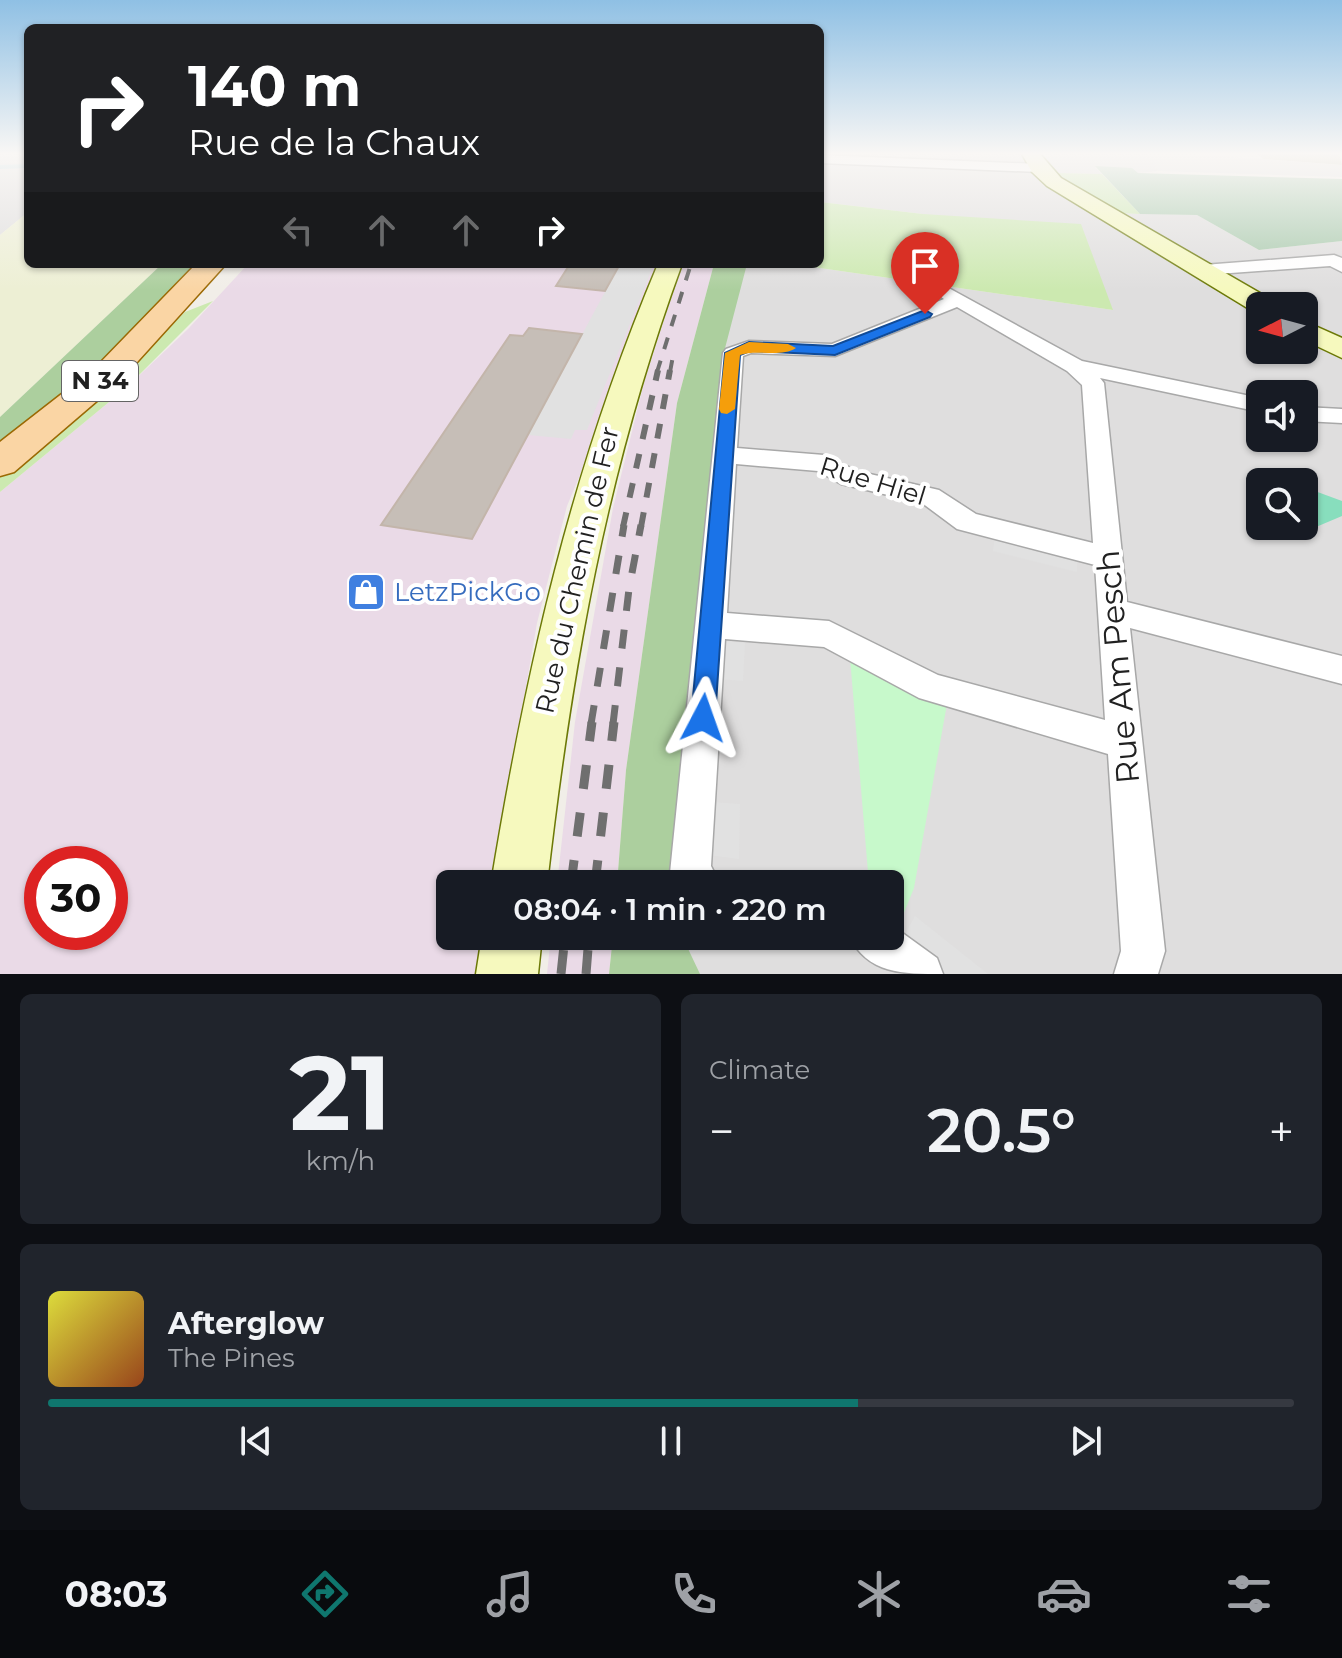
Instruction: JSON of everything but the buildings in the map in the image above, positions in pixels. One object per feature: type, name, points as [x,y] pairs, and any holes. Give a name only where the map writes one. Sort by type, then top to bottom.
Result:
[{"type":"main road","name":"N 34","points":[[0,463],[107,375],[208,268]]},
{"type":"street","points":[[1084,199],[1246,296]]},
{"type":"street","points":[[1203,270],[1334,260],[1342,267]]},
{"type":"street","name":"Rue du Chemin de Fer","points":[[521,870],[554,655],[595,475],[618,397],[668,268]]},
{"type":"street","points":[[934,286],[1075,366],[1246,402]]},
{"type":"street","points":[[690,870],[733,353],[749,347],[835,350],[958,300]]},
{"type":"street","points":[[1318,336],[1342,349]]},
{"type":"street","name":"Rue Am Pesch","points":[[1075,366],[1093,383],[1143,951],[1136,974]]},
{"type":"street","points":[[1318,415],[1342,416]]},
{"type":"street","name":"Rue Hiel","points":[[723,455],[824,463],[850,478],[930,496],[967,522],[1109,558]]},
{"type":"street","points":[[1113,611],[1342,670]]},
{"type":"street","points":[[710,625],[829,634],[931,688],[1125,742]]},
{"type":"street","points":[[507,974],[510,950]]},
{"type":"street","points":[[889,950],[921,974]]},
{"type":"shaded area","points":[[0,199],[24,199],[24,215],[0,235]]},
{"type":"shaded area","points":[[824,199],[1097,199],[1118,213],[1197,215],[1259,250],[1342,241],[1342,974],[621,974],[622,950],[904,950],[904,870],[630,870],[723,268],[820,268],[1113,310],[923,214],[824,202]]},
{"type":"shaded area","points":[[24,215],[24,268],[158,268],[0,417],[0,235]]},
{"type":"shaded area","points":[[244,268],[666,268],[567,506],[537,623],[494,870],[436,870],[436,950],[482,950],[478,974],[0,974],[0,492],[126,388],[188,329]]},
{"type":"shaded area","points":[[618,268],[652,268],[587,430],[575,430],[571,439],[528,435]]},
{"type":"shaded area","points":[[681,268],[713,268],[677,403],[626,770],[618,870],[559,870],[575,722],[613,508],[644,383]]},
{"type":"shaded area","points":[[995,536],[1077,557],[1077,572],[993,551]]},
{"type":"shaded area","points":[[721,641],[745,643],[743,681],[719,679]]},
{"type":"shaded area","points":[[712,802],[740,804],[739,859],[709,855]]},
{"type":"shaded area","points":[[915,916],[988,974],[938,974],[904,946],[904,936]]},
{"type":"shaded area","points":[[550,950],[612,950],[609,974],[547,974]]},
{"type":"green space","points":[[1098,199],[1126,199],[1140,214],[1119,213]]},
{"type":"green space","points":[[1126,199],[1342,199],[1342,241],[1259,250],[1197,215],[1140,214]]},
{"type":"green space","points":[[824,202],[923,214],[1081,224],[1113,310],[820,268],[824,268]]},
{"type":"green space","points":[[158,268],[195,268],[115,353],[0,452],[0,417]]},
{"type":"green space","points":[[713,268],[746,268],[724,352],[678,870],[618,870],[626,770],[677,403]]},
{"type":"green space","points":[[213,301],[126,388],[0,492],[0,475],[87,406],[185,312]]},
{"type":"green space","points":[[1318,492],[1342,501],[1342,516],[1318,526]]},
{"type":"green space","points":[[850,658],[947,704],[914,888],[904,913],[904,870],[868,870]]},
{"type":"green space","points":[[612,950],[689,950],[700,974],[609,974]]},
{"type":"railway","points":[[657,372],[690,268]]},
{"type":"railway","points":[[670,372],[673,356]]},
{"type":"railway","points":[[623,527],[658,370]]},
{"type":"railway","points":[[641,527],[670,370]]},
{"type":"railway","points":[[591,724],[624,525]]},
{"type":"railway","points":[[613,724],[629,589],[641,525]]},
{"type":"railway","points":[[573,870],[592,722]]},
{"type":"railway","points":[[597,870],[614,722]]},
{"type":"railway","points":[[561,974],[564,950]]},
{"type":"railway","points":[[586,974],[588,950]]},
{"type":"slow traffic","points":[[727,409],[733,353],[749,347],[788,348]]},
{"type":"place","name":"LetzPickGo","points":[[366,592]]},
{"type":"route","points":[[703,718],[733,353],[749,347],[835,350],[925,314]]}]
